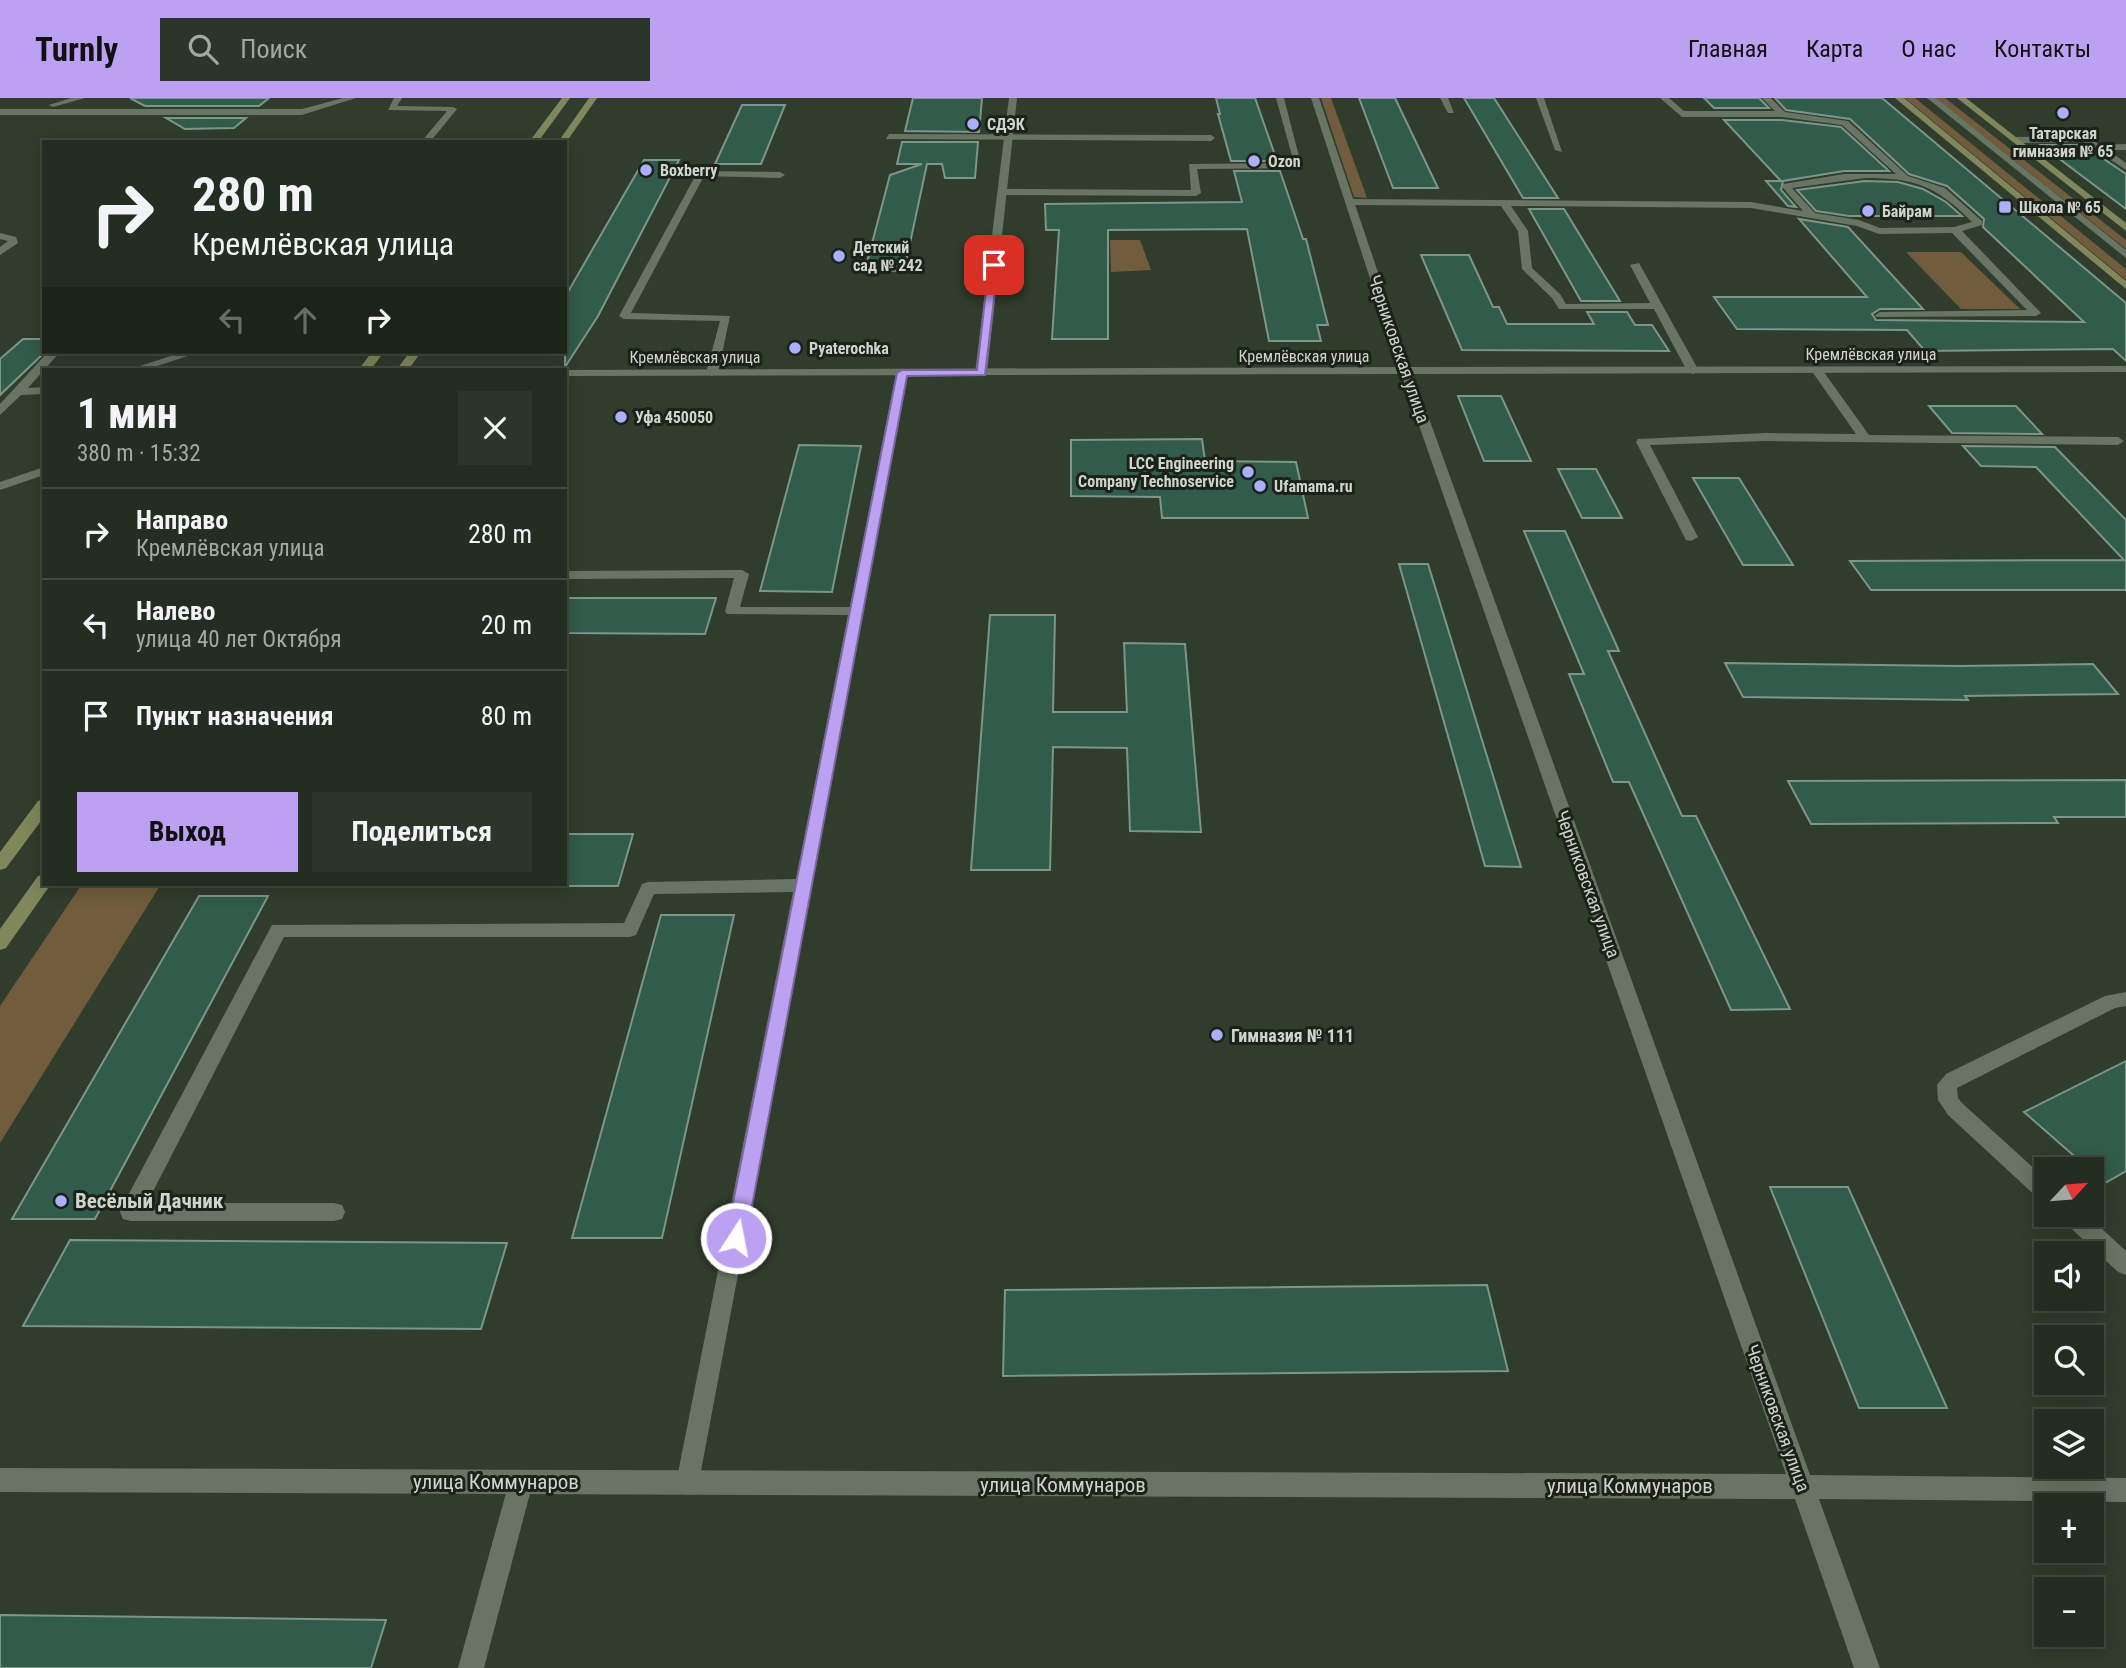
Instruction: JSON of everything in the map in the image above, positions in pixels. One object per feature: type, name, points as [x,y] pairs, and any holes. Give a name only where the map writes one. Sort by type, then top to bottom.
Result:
[{"type":"main road","points":[[534,140],[566,98]]},
{"type":"main road","points":[[563,140],[593,98]]},
{"type":"main road","points":[[1899,98],[2126,286]]},
{"type":"main road","points":[[1961,98],[2126,228]]},
{"type":"main road","points":[[366,368],[376,354]]},
{"type":"main road","points":[[403,368],[413,354]]},
{"type":"main road","points":[[0,864],[42,808]]},
{"type":"main road","points":[[0,943],[42,883]]},
{"type":"street","points":[[29,112],[81,98]]},
{"type":"street","points":[[0,112],[302,112],[352,98]]},
{"type":"street","points":[[398,98],[391,108],[453,109],[427,140]]},
{"type":"street","points":[[981,373],[1013,98]]},
{"type":"street","points":[[1002,191],[1196,193],[1192,166],[1299,166],[1280,98]]},
{"type":"street","name":"Черниковская улица","points":[[1315,98],[1406,372],[1867,1668]]},
{"type":"street","points":[[1444,98],[1451,111]]},
{"type":"street","points":[[1540,98],[1559,150]]},
{"type":"street","points":[[1664,98],[1682,114],[1782,114],[1845,123],[1904,176]]},
{"type":"street","points":[[1766,98],[1782,114]]},
{"type":"street","points":[[1931,98],[2126,255]]},
{"type":"street","points":[[889,137],[1211,138]]},
{"type":"street","points":[[2015,140],[2086,139],[2126,167]]},
{"type":"street","points":[[2098,148],[2126,148]]},
{"type":"street","points":[[712,373],[726,318],[624,316],[701,173],[780,174]]},
{"type":"street","points":[[1350,202],[1751,205],[1859,223],[1879,231],[1955,230],[1979,223],[1944,190],[1904,176],[1835,176],[1786,186],[1811,214]]},
{"type":"street","points":[[1504,203],[1523,231],[1527,269],[1556,296],[1563,307],[1657,306]]},
{"type":"street","points":[[1880,315],[2036,313],[1955,230]]},
{"type":"street","points":[[0,236],[13,239],[13,243],[0,252]]},
{"type":"street","points":[[1635,265],[1693,371]]},
{"type":"street","points":[[0,411],[52,354]]},
{"type":"street","points":[[140,368],[187,354]]},
{"type":"street","name":"Кремлёвская улица","points":[[567,373],[2126,369]]},
{"type":"street","points":[[1817,370],[1865,438]]},
{"type":"street","points":[[688,1483],[902,373]]},
{"type":"street","points":[[18,392],[42,390]]},
{"type":"street","points":[[1691,537],[1642,442],[1766,437],[2118,441]]},
{"type":"street","points":[[0,486],[42,472]]},
{"type":"street","points":[[567,575],[742,575],[732,611],[857,611]]},
{"type":"street","points":[[334,1212],[131,1212],[278,930],[630,930],[648,888],[804,885]]},
{"type":"street","points":[[2034,1181],[1955,1109],[1948,1100],[1947,1085],[2112,1001],[2126,999]]},
{"type":"street","points":[[2085,1227],[2126,1265]]},
{"type":"street","name":"улица Коммунаров","points":[[0,1480],[2126,1490]]},
{"type":"street","points":[[471,1668],[521,1482]]},
{"type":"shaded area","points":[[1321,98],[1331,98],[1367,198],[1354,197]]},
{"type":"shaded area","points":[[1905,98],[1915,98],[2126,269],[2126,280]]},
{"type":"shaded area","points":[[1935,98],[1945,98],[2126,240],[2126,249]]},
{"type":"shaded area","points":[[1110,240],[1140,240],[1151,270],[1111,272]]},
{"type":"shaded area","points":[[1906,252],[1961,252],[2020,309],[1961,309]]},
{"type":"shaded area","points":[[81,886],[160,886],[0,1143],[0,1006]]},
{"type":"building","points":[[130,98],[269,98],[259,106],[145,106]]},
{"type":"building","points":[[913,98],[982,98],[979,132],[905,131]]},
{"type":"building","points":[[1216,98],[1255,98],[1277,161],[1231,161]]},
{"type":"building","points":[[1359,98],[1395,98],[1438,188],[1393,188]]},
{"type":"building","points":[[1464,98],[1494,98],[1558,198],[1523,198]]},
{"type":"building","points":[[1704,98],[1759,98],[1769,108],[1714,108]]},
{"type":"building","points":[[1775,98],[1882,98],[2126,303],[2126,361],[2113,349],[1925,351],[1907,330],[1737,329],[1714,297],[1867,297],[1799,219],[1848,227],[1923,309],[1880,309],[1872,314],[1876,320],[2084,322],[1983,227],[1984,219],[1947,186],[1909,174],[1850,119],[1786,110]]},
{"type":"building","points":[[742,105],[785,105],[761,164],[715,164]]},
{"type":"building","points":[[166,118],[246,118],[234,128],[185,129]]},
{"type":"building","points":[[1724,120],[1782,120],[1841,127],[1889,171],[1844,171],[1783,181],[1781,190],[1796,207],[1788,206],[1766,181],[1781,181]]},
{"type":"building","points":[[902,142],[978,142],[975,178],[945,178],[942,164],[927,164],[904,271],[865,270],[890,175],[922,164],[897,164]]},
{"type":"building","points":[[2041,145],[2083,145],[2126,174],[2126,209]]},
{"type":"building","points":[[644,160],[679,160],[598,316],[565,367],[567,294]]},
{"type":"building","points":[[1234,171],[1280,171],[1303,239],[1306,239],[1328,325],[1317,325],[1321,341],[1269,341],[1247,229],[1108,230],[1108,339],[1052,339],[1059,230],[1046,230],[1045,204],[1242,202]]},
{"type":"building","points":[[1865,181],[1898,182],[1923,189],[1946,202],[1962,216],[1849,216],[1816,211],[1797,190]]},
{"type":"building","points":[[1529,209],[1564,209],[1620,301],[1581,301]]},
{"type":"building","points":[[1421,255],[1469,255],[1493,307],[1499,307],[1507,324],[1594,324],[1587,312],[1627,312],[1635,325],[1652,325],[1669,351],[1462,350]]},
{"type":"building","points":[[23,339],[42,339],[43,354],[0,395],[0,359]]},
{"type":"building","points":[[1458,396],[1501,396],[1531,461],[1484,461]]},
{"type":"building","points":[[1929,406],[2016,406],[2042,434],[1952,433]]},
{"type":"building","points":[[1202,439],[1205,461],[1296,462],[1308,518],[1162,518],[1160,497],[1071,496],[1071,440]]},
{"type":"building","points":[[799,445],[861,446],[832,592],[760,591]]},
{"type":"building","points":[[1963,446],[2055,447],[2126,520],[2126,590],[1871,590],[1850,561],[2124,560],[2036,467],[1981,466]]},
{"type":"building","points":[[1558,469],[1596,469],[1622,518],[1582,518]]},
{"type":"building","points":[[1693,478],[1739,478],[1793,565],[1743,565]]},
{"type":"building","points":[[1524,531],[1565,531],[1619,651],[1608,651],[1682,816],[1696,816],[1790,1009],[1731,1010],[1629,782],[1613,782],[1569,674],[1584,674]]},
{"type":"building","points":[[1399,564],[1428,564],[1521,867],[1485,866]]},
{"type":"building","points":[[567,598],[716,598],[705,634],[567,633]]},
{"type":"building","points":[[990,615],[1055,615],[1053,712],[1127,712],[1124,643],[1185,644],[1201,832],[1130,831],[1127,748],[1053,747],[1050,870],[971,870]]},
{"type":"building","points":[[1725,663],[1959,666],[2093,664],[2118,694],[1965,696],[1968,700],[1743,697]]},
{"type":"building","points":[[2126,780],[2126,817],[2054,817],[2058,823],[1811,824],[1788,781]]},
{"type":"building","points":[[567,834],[633,834],[618,886],[567,886]]},
{"type":"building","points":[[199,896],[268,896],[95,1219],[12,1219]]},
{"type":"building","points":[[661,915],[734,915],[662,1238],[572,1238]]},
{"type":"building","points":[[2126,1061],[2126,1171],[2105,1183],[2104,1157],[2075,1157],[2024,1112]]},
{"type":"building","points":[[1770,1187],[1848,1187],[1947,1408],[1859,1408]]},
{"type":"building","points":[[70,1240],[507,1243],[481,1329],[23,1326]]},
{"type":"building","points":[[1487,1285],[1508,1371],[1003,1376],[1005,1290]]},
{"type":"building","points":[[0,1615],[386,1620],[371,1668],[0,1668]]},
{"type":"place","name":"Татарская гимназия № 65","points":[[2063,113]]},
{"type":"place","name":"СДЭК","points":[[973,124]]},
{"type":"place","name":"Ozon","points":[[1254,161]]},
{"type":"place","name":"Boxberry","points":[[646,170]]},
{"type":"place","name":"Школа № 65","points":[[2005,207]]},
{"type":"place","name":"Байрам","points":[[1868,211]]},
{"type":"place","name":"Детский сад № 242","points":[[839,256]]},
{"type":"place","name":"Pyaterochka","points":[[795,348]]},
{"type":"place","name":"Уфа 450050","points":[[621,417]]},
{"type":"place","name":"LCC Engineering Company Technoservice","points":[[1248,472]]},
{"type":"place","name":"Ufamama.ru","points":[[1260,486]]},
{"type":"place","name":"Гимназия № 111","points":[[1217,1035]]},
{"type":"place","name":"Весёлый Дачник","points":[[61,1201]]},
{"type":"route","points":[[736,1238],[902,373],[981,373],[994,265]]}]
